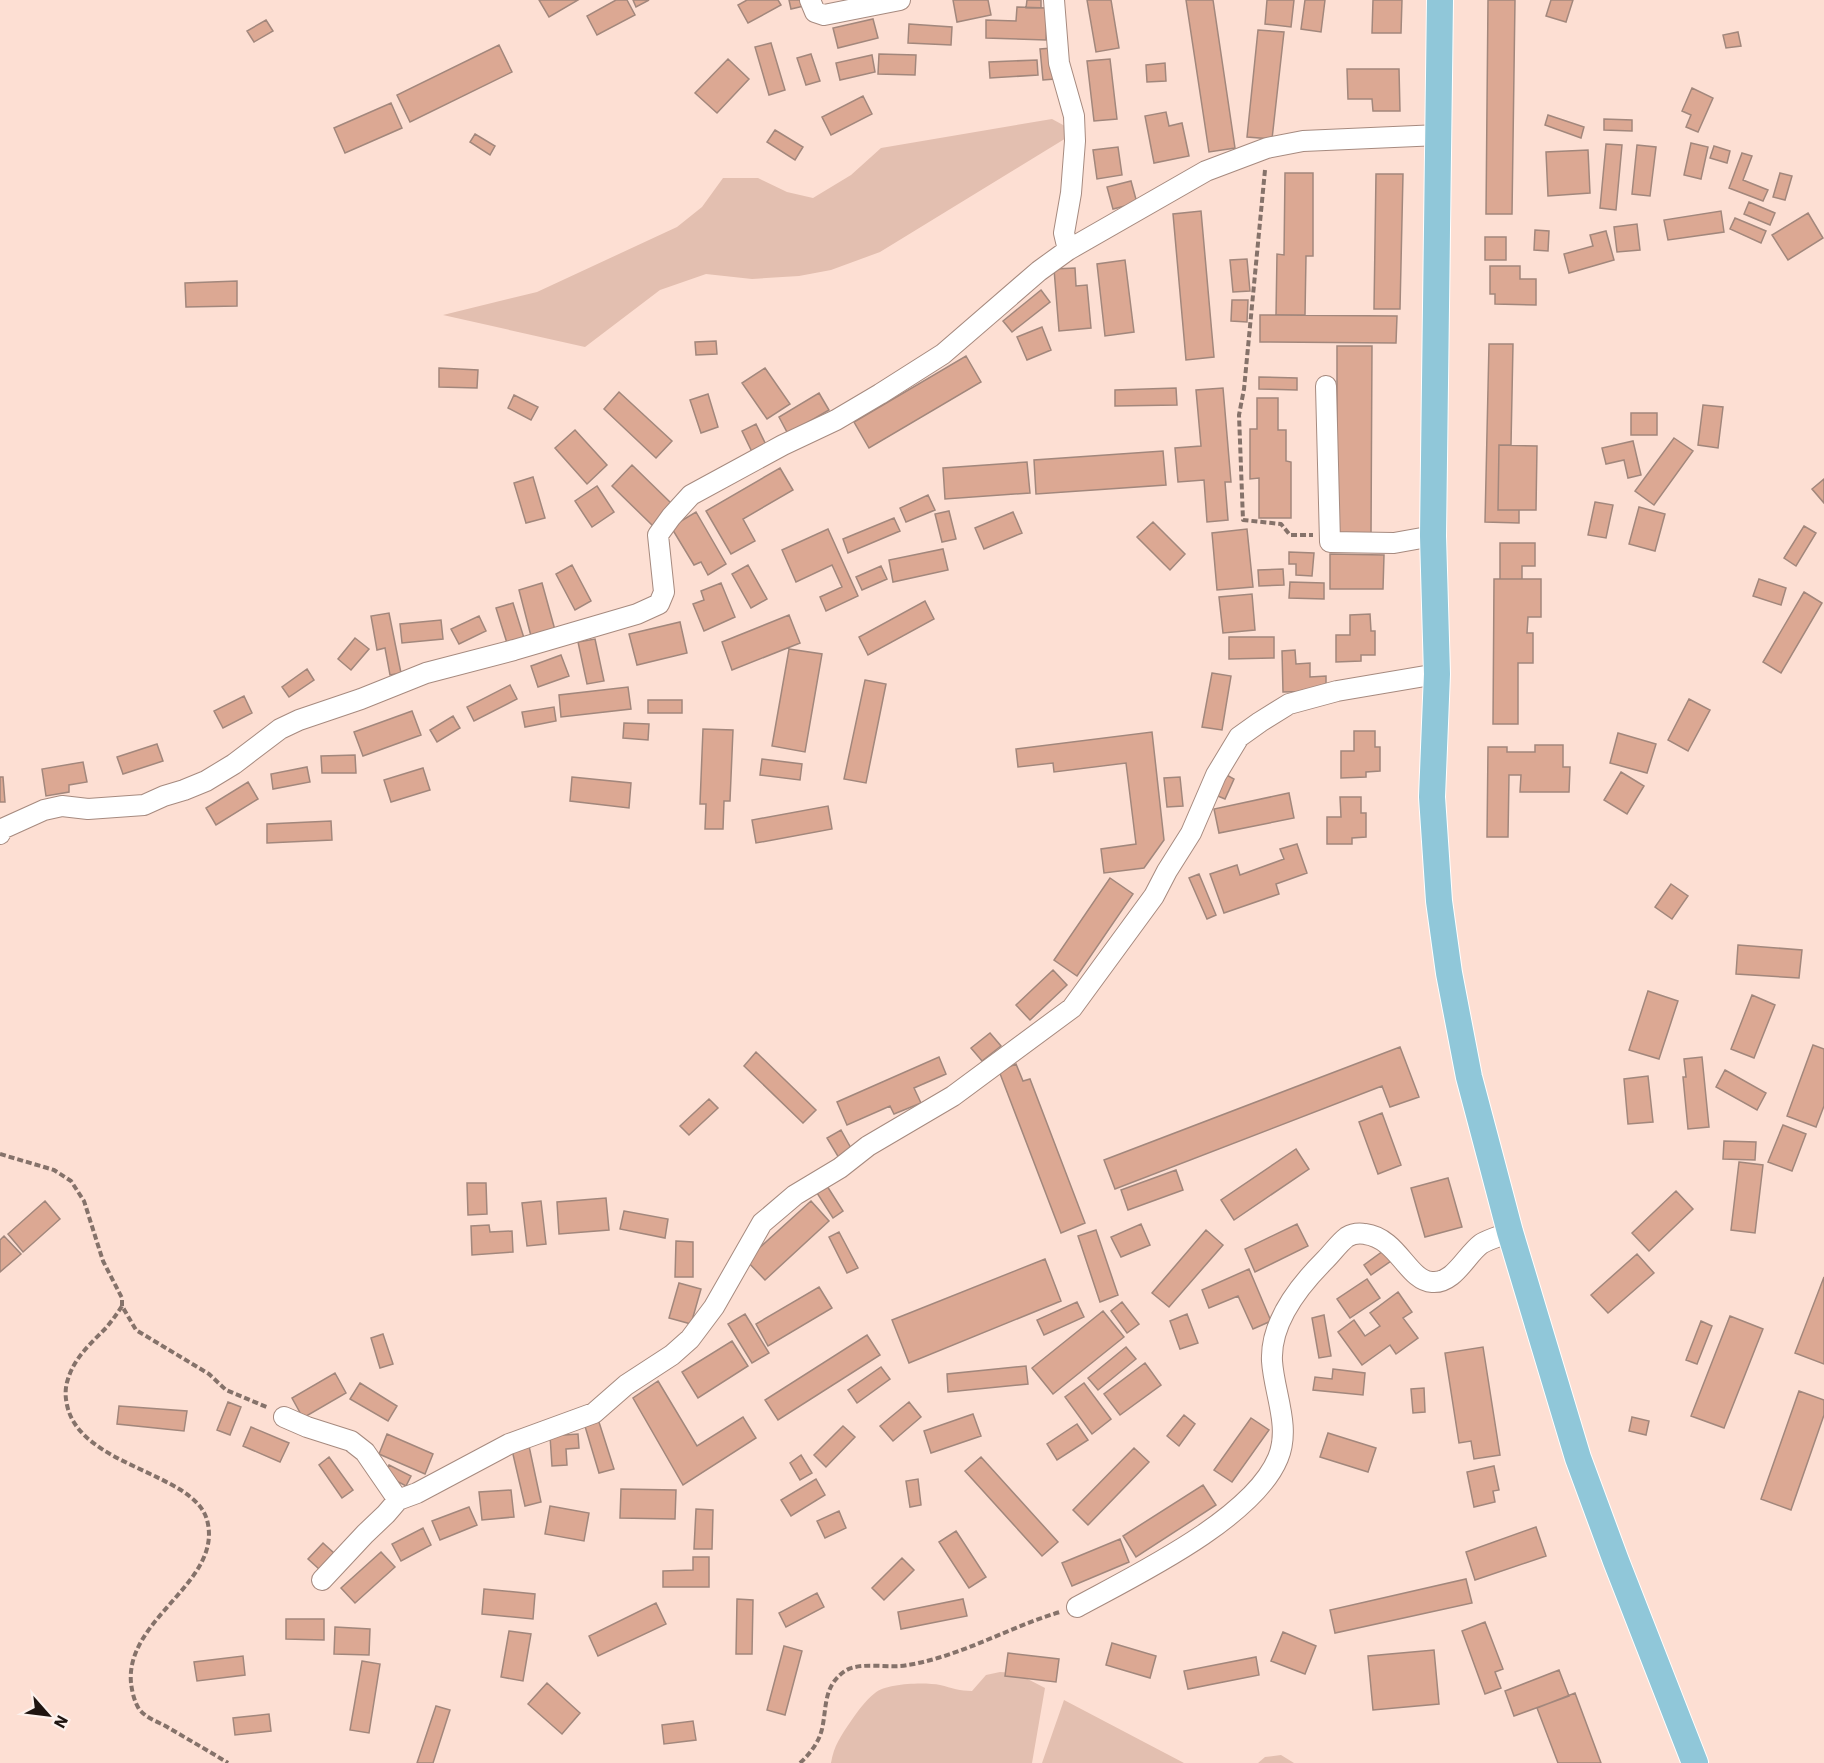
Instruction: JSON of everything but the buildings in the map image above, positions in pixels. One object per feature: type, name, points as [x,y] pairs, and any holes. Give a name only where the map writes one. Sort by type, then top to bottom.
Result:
[{"type":"main road","points":[[1440,0],[1433,536],[1437,674],[1432,797],[1440,912],[1469,1077],[1510,1233],[1578,1458],[1695,1763]]},
{"type":"street","points":[[810,0],[815,12],[824,15],[900,0]]},
{"type":"street","points":[[1054,0],[1059,63],[1074,116],[1075,141],[1071,193],[1064,233],[1068,250]]},
{"type":"street","points":[[0,834],[2,830],[44,810],[62,806],[88,808],[144,805],[206,781],[234,764],[280,729],[299,720],[372,695],[426,673],[637,614],[658,604],[664,592],[658,535],[692,495],[783,445],[852,411],[934,360],[964,338],[1039,271],[1068,250],[1206,171],[1267,148],[1303,141],[1439,135]]},
{"type":"street","points":[[1326,386],[1328,536],[1330,542],[1394,543],[1433,536]]},
{"type":"street","points":[[322,1580],[398,1500],[509,1444],[594,1413],[626,1385],[672,1355],[690,1339],[714,1307],[762,1223],[795,1195],[840,1168],[868,1146],[953,1096],[1072,1008],[1154,896],[1191,833],[1216,776],[1239,737],[1289,704],[1337,691],[1437,674]]},
{"type":"street","points":[[1077,1607],[1163,1560],[1216,1525],[1243,1504],[1263,1484],[1278,1460],[1284,1439],[1272,1360],[1274,1339],[1298,1288],[1313,1270],[1349,1236],[1360,1233],[1372,1235],[1386,1242],[1421,1279],[1433,1283],[1454,1272],[1481,1244],[1510,1233]]},
{"type":"street","points":[[284,1417],[351,1441],[365,1452],[398,1500]]},
{"type":"path","points":[[1267,148],[1255,285],[1239,415],[1243,520],[1281,524],[1290,536],[1328,536]]},
{"type":"path","points":[[0,1154],[54,1170],[71,1181],[84,1201],[103,1262],[122,1298],[122,1306],[136,1330],[209,1374],[226,1390],[258,1402],[284,1417]]},
{"type":"path","points":[[122,1306],[104,1330],[88,1345],[68,1378],[65,1394],[69,1415],[93,1444],[167,1484],[199,1505],[207,1519],[209,1538],[202,1560],[182,1590],[146,1631],[136,1649],[130,1670],[132,1692],[139,1708],[151,1719],[167,1726],[228,1763]]},
{"type":"path","points":[[800,1763],[816,1745],[822,1728],[827,1694],[833,1682],[846,1670],[868,1666],[907,1666],[943,1657],[1029,1621],[1077,1607]]},
{"type":"shaded area","points":[[1052,119],[1076,132],[880,252],[831,270],[799,276],[752,279],[706,274],[660,290],[585,347],[443,315],[537,292],[677,227],[702,207],[723,178],[758,178],[787,192],[813,198],[851,175],[881,148]]},
{"type":"shaded area","points":[[1000,1672],[1016,1673],[1045,1688],[1032,1763],[831,1763],[841,1736],[859,1710],[875,1693],[888,1687],[906,1684],[940,1685],[972,1691],[986,1675]]},
{"type":"shaded area","points":[[1064,1700],[1184,1763],[1042,1763]]},
{"type":"shaded area","points":[[1281,1755],[1294,1763],[1258,1763],[1265,1757]]}]
